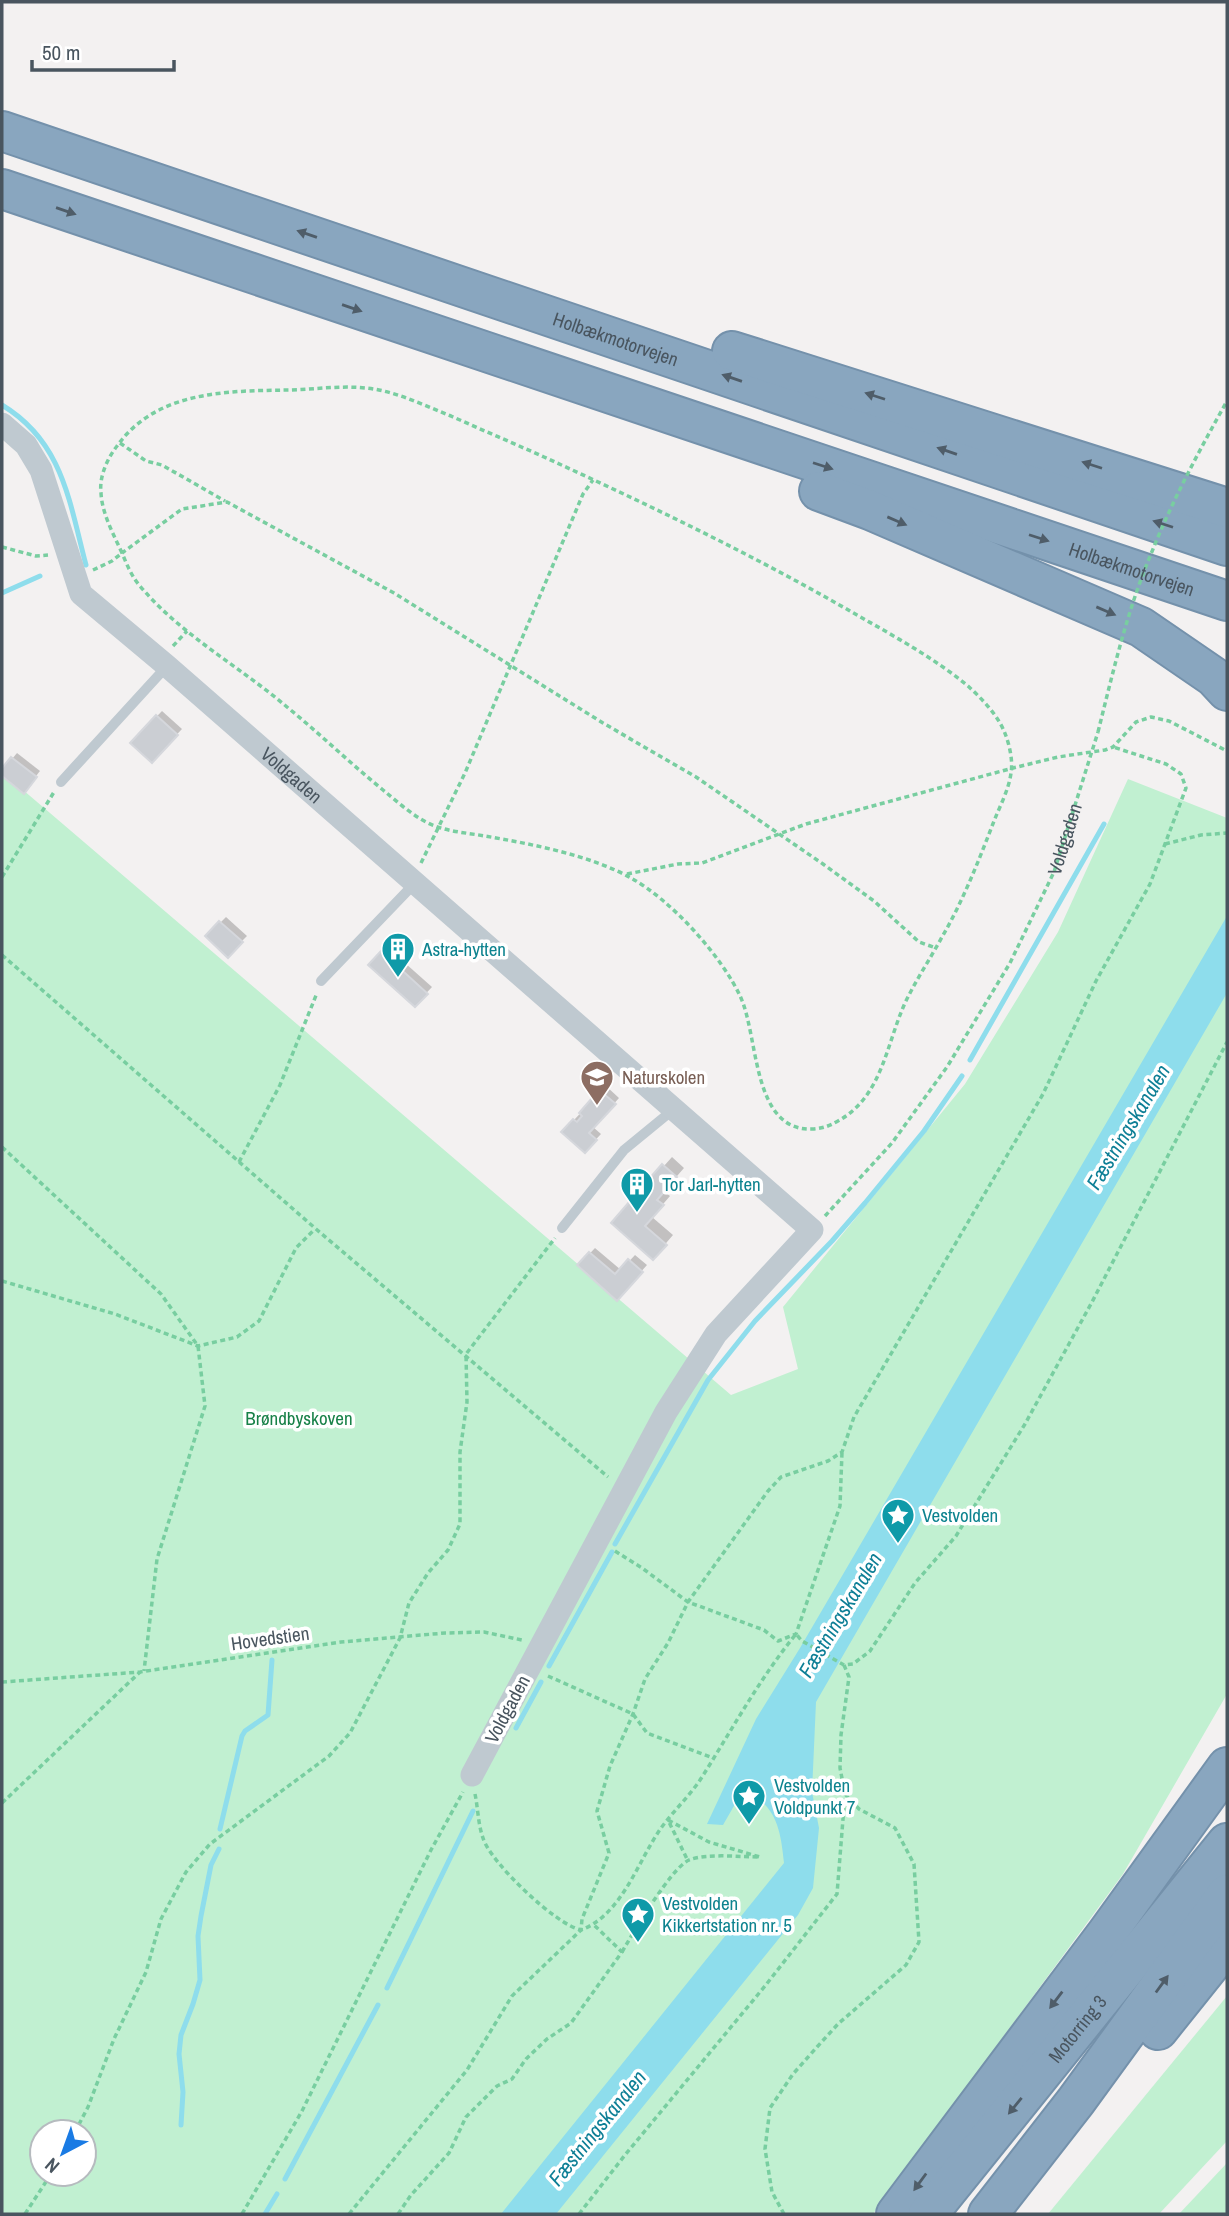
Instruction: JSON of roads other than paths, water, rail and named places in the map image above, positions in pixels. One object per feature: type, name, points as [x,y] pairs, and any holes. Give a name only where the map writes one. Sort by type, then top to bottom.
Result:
[{"type":"highway","name":"Holbækmotorvejen","points":[[2,131],[1227,546]]},
{"type":"highway","name":"Holbækmotorvejen","points":[[2,190],[1227,601]]},
{"type":"highway","points":[[348,248],[498,277],[1227,508]]},
{"type":"highway","points":[[471,348],[598,408],[870,510],[1141,627],[1214,677],[1227,691]]},
{"type":"highway","points":[[896,2214],[1107,1933],[1227,1767]]},
{"type":"highway","points":[[1043,2071],[1117,1950],[1227,1798]]},
{"type":"highway","name":"Motorring 3","points":[[928,2214],[1227,1843]]},
{"type":"highway","name":"Motorring 3","points":[[988,2214],[1076,2101],[1227,1894]]},
{"type":"highway","points":[[1004,2214],[1065,2146],[1227,1944]]},
{"type":"street","name":"Voldgaden","points":[[2,424],[26,445],[41,470],[81,594],[167,666],[812,1230],[716,1334],[666,1412],[472,1775]]},
{"type":"lane","points":[[61,782],[167,666]]},
{"type":"lane","points":[[321,981],[414,882]]},
{"type":"lane","points":[[562,1228],[624,1150],[674,1109]]},
{"type":"water","name":"Fæstningskanalen","points":[[1227,916],[1227,993],[816,1702],[812,1792],[819,1828],[813,1888],[798,1915],[556,2214],[501,2214],[784,1863],[775,1820],[763,1803],[754,1796],[742,1792],[723,1825],[707,1824],[756,1719]]},
{"type":"waterway","points":[[2,405],[22,420],[51,455],[68,496],[86,565]]},
{"type":"waterway","points":[[2,593],[40,576]]},
{"type":"waterway","points":[[970,1060],[1104,824]]},
{"type":"waterway","points":[[615,1544],[708,1380],[755,1321],[865,1203],[924,1131],[962,1076]]},
{"type":"waterway","points":[[549,1666],[612,1552]]},
{"type":"waterway","points":[[220,1829],[242,1736],[268,1715],[272,1660]]},
{"type":"waterway","points":[[516,1728],[541,1682]]},
{"type":"waterway","points":[[387,1988],[473,1811]]},
{"type":"waterway","points":[[181,2125],[181,2035],[200,1980],[198,1936],[211,1865],[219,1849]]},
{"type":"waterway","points":[[285,2179],[378,2005]]},
{"type":"waterway","points":[[265,2214],[277,2194]]},
{"type":"place","name":"Astra-hytten","points":[[398,979]]},
{"type":"place","name":"Naturskolen","points":[[597,1107]]},
{"type":"place","name":"Tor Jarl-hytten","points":[[637,1214]]},
{"type":"place","name":"Vestvolden","points":[[898,1545]]},
{"type":"place","name":"Vestvolden Voldpunkt 7","points":[[749,1826]]},
{"type":"place","name":"Vestvolden Kikkertstation nr. 5","points":[[638,1944]]},
{"type":"park label","name":"Brøndbyskoven","points":[[299,1418]]}]
